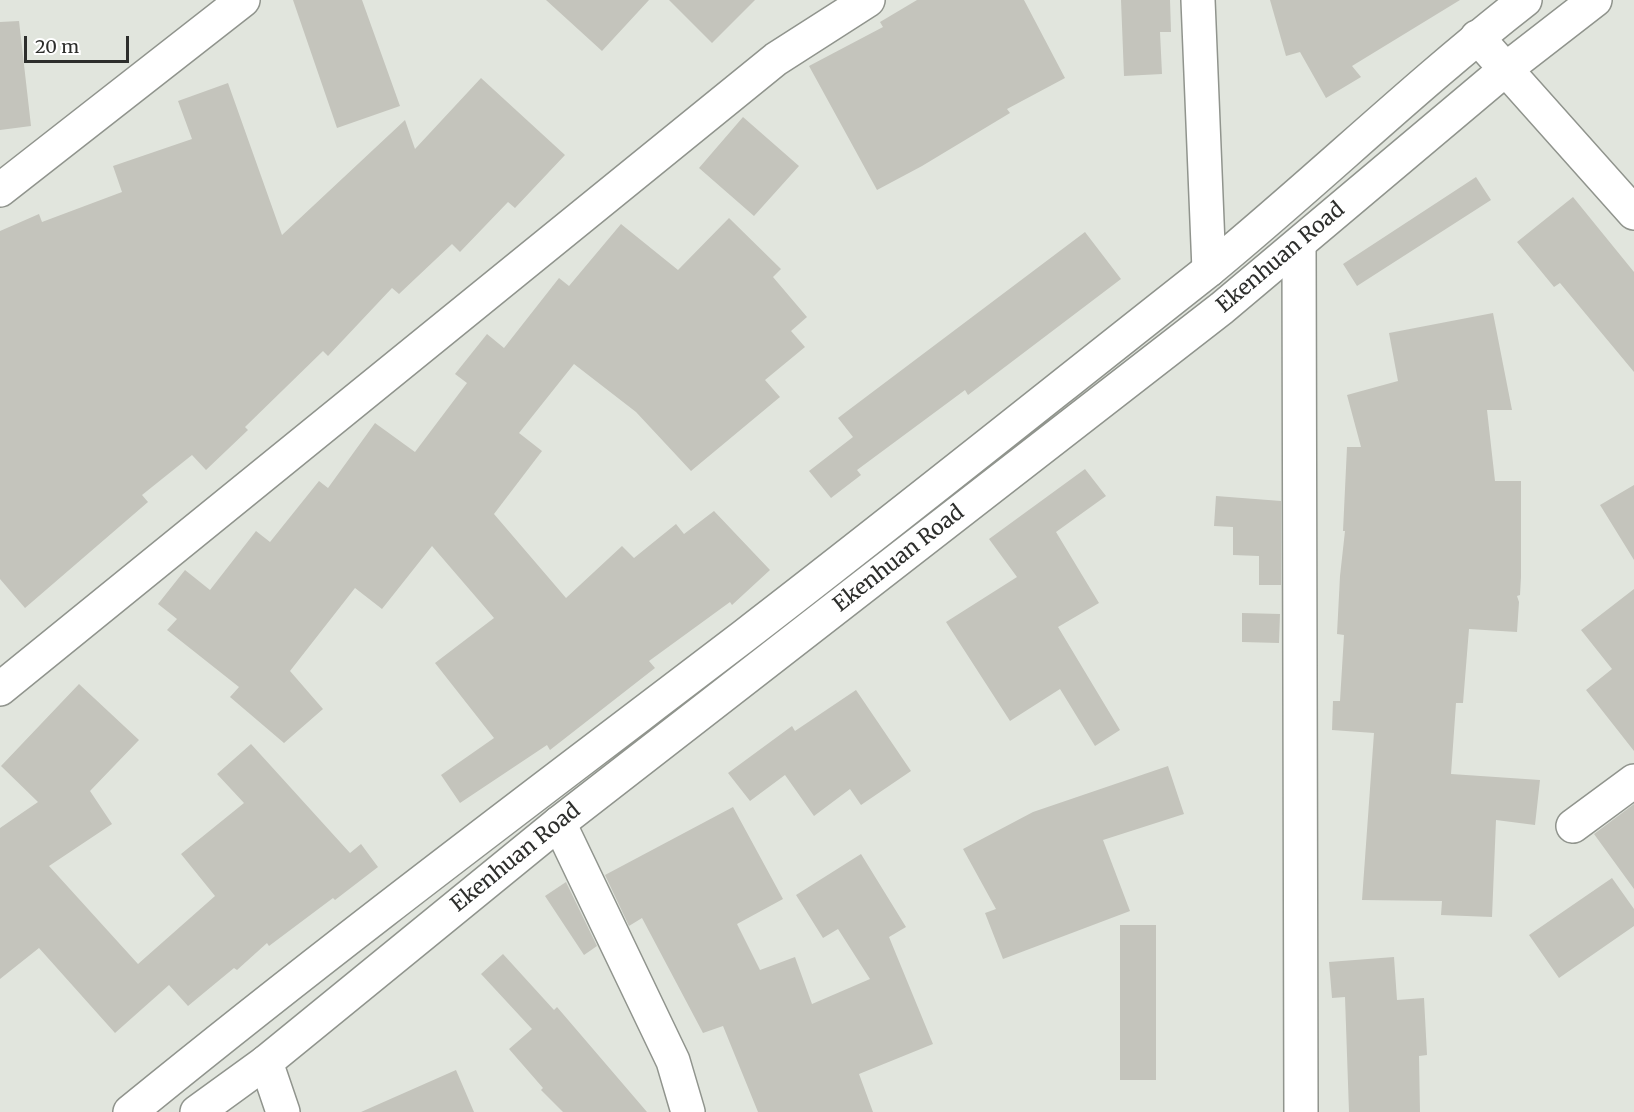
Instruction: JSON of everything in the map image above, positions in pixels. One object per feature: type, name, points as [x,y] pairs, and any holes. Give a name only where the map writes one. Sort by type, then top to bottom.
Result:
[{"type":"main road","points":[[0,190],[243,0]]},
{"type":"main road","points":[[0,689],[776,59],[868,0]]},
{"type":"main road","points":[[1198,0],[1209,270]]},
{"type":"main road","name":"Ekenhuan Road","points":[[130,1112],[225,1034],[537,792],[755,627],[1209,270],[1276,215],[1477,37],[1525,0]]},
{"type":"main road","name":"Ekenhuan Road","points":[[198,1112],[266,1062],[559,823],[1184,337],[1299,244],[1506,69],[1595,0]]},
{"type":"main road","points":[[1477,37],[1634,213]]},
{"type":"main road","points":[[1299,244],[1300,1112]]},
{"type":"main road","points":[[1573,826],[1634,781]]},
{"type":"main road","points":[[559,823],[674,1061],[688,1112]]},
{"type":"main road","points":[[266,1062],[283,1112]]},
{"type":"building","points":[[293,0],[362,0],[400,106],[337,128]]},
{"type":"building","points":[[546,0],[649,0],[602,51]]},
{"type":"building","points":[[669,0],[755,0],[712,43]]},
{"type":"building","points":[[917,0],[1024,0],[1065,78],[1007,109],[1010,113],[877,190],[809,66],[883,27],[880,22]]},
{"type":"building","points":[[1121,0],[1170,0],[1171,32],[1160,32],[1162,74],[1124,76]]},
{"type":"building","points":[[1270,0],[1460,0],[1352,66],[1361,77],[1326,98],[1300,52],[1286,56]]},
{"type":"building","points":[[19,21],[31,126],[0,130],[0,22]]},
{"type":"building","points":[[481,78],[565,155],[515,208],[508,202],[460,252],[452,244],[399,294],[392,288],[328,356],[323,351],[245,427],[248,430],[206,470],[192,455],[142,495],[148,502],[25,608],[0,579],[0,231],[39,214],[42,222],[122,192],[113,166],[192,139],[178,101],[228,83],[282,235],[405,120],[415,149]]},
{"type":"building","points":[[743,117],[799,166],[754,216],[699,168]]},
{"type":"building","points":[[1476,177],[1491,200],[1357,286],[1343,264]]},
{"type":"building","points":[[1573,197],[1634,272],[1634,372],[1560,283],[1554,287],[1517,242]]},
{"type":"building","points":[[729,218],[781,269],[773,277],[807,317],[791,331],[805,347],[765,380],[780,397],[691,471],[636,412],[574,364],[519,433],[542,451],[494,514],[566,598],[622,546],[634,558],[676,524],[684,534],[714,511],[770,570],[732,605],[730,602],[649,661],[655,668],[550,750],[547,745],[460,803],[441,775],[494,738],[435,663],[494,618],[432,546],[382,609],[355,588],[290,671],[323,709],[284,743],[230,697],[239,687],[167,630],[177,619],[158,604],[185,570],[210,590],[256,531],[270,542],[319,481],[328,488],[375,423],[415,452],[467,383],[455,374],[487,334],[504,348],[559,278],[569,286],[621,224],[678,270]]},
{"type":"building","points":[[1085,232],[1121,279],[968,395],[965,390],[857,470],[861,475],[831,498],[809,471],[853,437],[838,418]]},
{"type":"building","points":[[1493,313],[1512,410],[1487,410],[1495,481],[1521,481],[1521,577],[1520,595],[1517,596],[1519,602],[1517,632],[1469,629],[1463,703],[1456,703],[1451,774],[1540,780],[1535,825],[1496,820],[1492,917],[1441,915],[1442,901],[1362,900],[1374,733],[1332,730],[1333,701],[1340,701],[1344,635],[1337,634],[1345,531],[1343,531],[1347,447],[1361,447],[1347,395],[1398,381],[1389,333]]},
{"type":"building","points":[[1085,469],[1106,496],[1056,532],[1099,603],[1058,627],[1120,730],[1095,746],[1060,689],[1010,721],[946,622],[1017,577],[989,539]]},
{"type":"building","points":[[1634,485],[1634,560],[1600,505]]},
{"type":"building","points":[[1216,496],[1281,501],[1281,585],[1259,585],[1259,556],[1233,555],[1233,527],[1214,526]]},
{"type":"building","points":[[1634,589],[1634,751],[1586,690],[1612,669],[1581,630]]},
{"type":"building","points":[[1242,613],[1280,614],[1279,643],[1242,642]]},
{"type":"building","points":[[79,684],[139,740],[90,791],[112,824],[49,866],[138,964],[215,896],[181,854],[244,803],[217,774],[251,744],[350,853],[361,844],[378,867],[269,946],[267,943],[237,970],[234,968],[188,1006],[169,985],[115,1033],[39,948],[0,979],[0,828],[38,802],[1,766]]},
{"type":"building","points":[[856,690],[911,771],[861,805],[850,789],[814,816],[785,775],[750,801],[728,773],[792,726],[795,731]]},
{"type":"building","points":[[1168,766],[1184,814],[1103,840],[1130,911],[1003,959],[985,913],[996,909],[963,849],[1033,812]]},
{"type":"building","points":[[1634,804],[1634,889],[1594,834]]},
{"type":"building","points":[[733,807],[783,899],[737,924],[760,970],[795,957],[812,1004],[870,979],[838,929],[823,938],[796,895],[861,854],[906,927],[889,937],[933,1044],[859,1074],[873,1112],[758,1112],[723,1026],[703,1033],[642,918],[629,926],[605,875]]},
{"type":"building","points":[[1612,878],[1634,909],[1634,926],[1559,978],[1529,935]]},
{"type":"building","points":[[566,882],[597,946],[584,955],[545,896]]},
{"type":"building","points":[[1120,925],[1156,925],[1156,1080],[1120,1080]]},
{"type":"building","points":[[503,954],[554,1010],[557,1007],[647,1112],[563,1112],[541,1090],[543,1088],[509,1049],[532,1029],[481,974]]},
{"type":"building","points":[[1394,957],[1397,1000],[1424,998],[1427,1055],[1419,1056],[1420,1112],[1349,1112],[1345,997],[1332,998],[1329,962]]},
{"type":"building","points":[[456,1070],[474,1112],[361,1112]]}]
